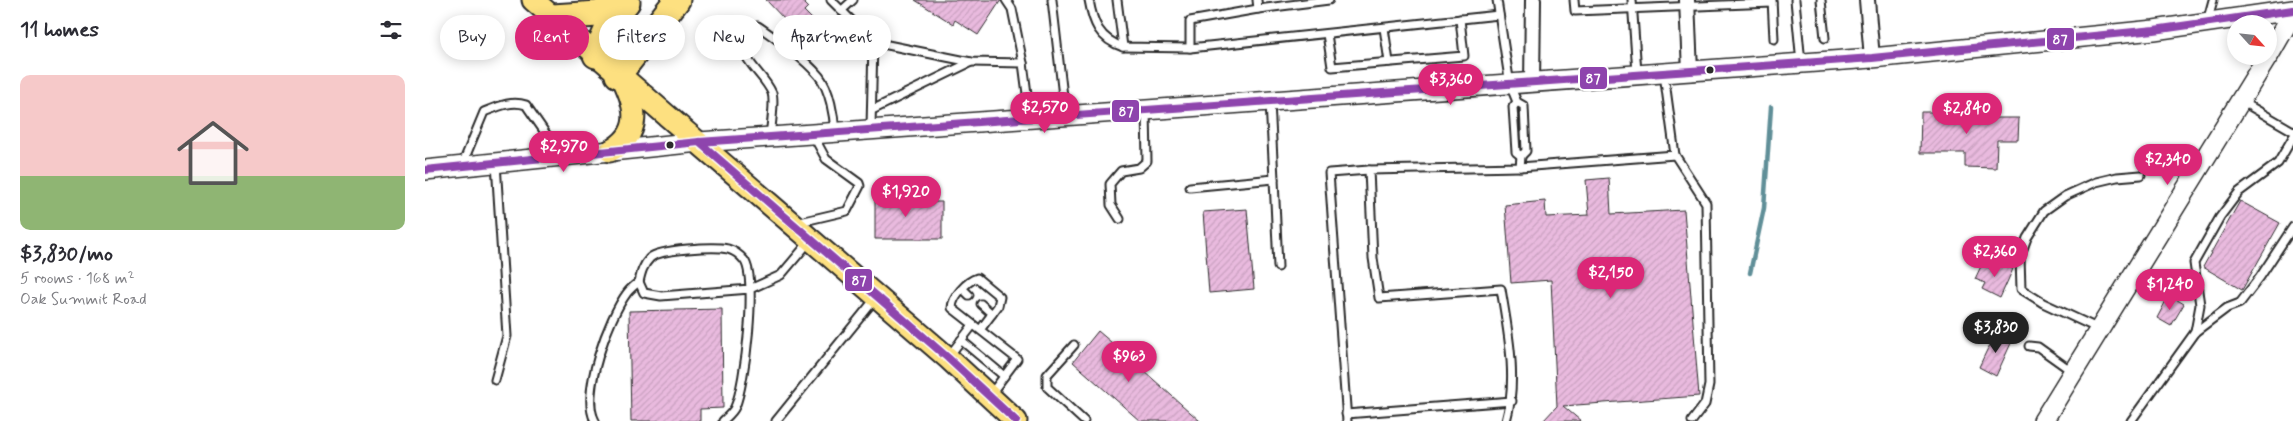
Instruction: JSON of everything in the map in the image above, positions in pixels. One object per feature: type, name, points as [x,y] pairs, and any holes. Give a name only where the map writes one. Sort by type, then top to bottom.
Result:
[{"type":"highway","points":[[620,77],[677,0]]},
{"type":"highway","points":[[583,15],[598,14],[627,1]]},
{"type":"highway","points":[[596,55],[611,21],[627,1]]},
{"type":"main road","points":[[533,0],[551,15]]},
{"type":"main road","points":[[425,170],[699,142],[1030,118],[1271,102],[1514,93],[1532,84],[1872,58],[2153,30],[2293,12]]},
{"type":"main road","points":[[2277,40],[2293,12]]},
{"type":"main road","points":[[589,49],[948,358],[1007,417]]},
{"type":"main road","points":[[2043,421],[2263,65]]},
{"type":"main road","points":[[610,152],[626,140],[635,119],[630,93],[620,77]]},
{"type":"street","points":[[1532,84],[1533,0]]},
{"type":"street","points":[[1867,0],[1872,58]]},
{"type":"street","points":[[1687,3],[1690,72]]},
{"type":"lane","points":[[831,0],[845,15]]},
{"type":"lane","points":[[841,11],[853,0]]},
{"type":"lane","points":[[1006,0],[1012,9],[1023,63],[1030,118]]},
{"type":"lane","points":[[1052,0],[1065,116]]},
{"type":"lane","points":[[1089,0],[1094,23],[1101,35],[1113,44],[1123,47],[1190,48],[1499,15]]},
{"type":"lane","points":[[1117,0],[1123,47]]},
{"type":"lane","points":[[1257,0],[1258,9]]},
{"type":"lane","points":[[1190,48],[1190,21],[1258,9],[1329,0]]},
{"type":"lane","points":[[1497,0],[1514,93],[1516,152],[1521,156],[1520,167]]},
{"type":"lane","points":[[1574,0],[1575,11],[1633,10],[1687,3],[1772,1],[1774,39]]},
{"type":"lane","points":[[1632,0],[1637,76]]},
{"type":"lane","points":[[1795,0],[1801,63]]},
{"type":"lane","points":[[1821,0],[1825,38]]},
{"type":"lane","points":[[2207,22],[2213,0]]},
{"type":"lane","points":[[1327,34],[1332,68],[1464,56],[1460,19]]},
{"type":"lane","points":[[770,137],[773,95],[746,56],[742,43],[744,35],[752,27],[758,26],[780,41],[820,77],[834,112],[835,133]]},
{"type":"lane","points":[[1384,28],[1389,62]]},
{"type":"lane","points":[[891,46],[971,62],[1023,63]]},
{"type":"lane","points":[[871,130],[873,60]]},
{"type":"lane","points":[[872,110],[971,62]]},
{"type":"lane","points":[[1664,74],[1675,155],[1706,203],[1709,385],[1705,404],[1692,421]]},
{"type":"lane","points":[[2240,101],[2293,131]]},
{"type":"lane","points":[[1271,102],[1278,267]]},
{"type":"lane","points":[[462,167],[484,112],[503,105],[520,103],[525,105],[562,156]]},
{"type":"lane","points":[[1120,219],[1111,205],[1110,184],[1121,172],[1139,168],[1147,161],[1146,111]]},
{"type":"lane","points":[[792,224],[847,212],[860,186],[859,183],[826,159],[813,134]]},
{"type":"lane","points":[[2195,332],[2201,305],[2194,263],[2220,217],[2234,198],[2239,192],[2278,163],[2293,137]]},
{"type":"lane","points":[[1512,401],[1346,417],[1329,173],[1369,170],[1520,167],[1675,155]]},
{"type":"lane","points":[[495,380],[507,336],[496,163]]},
{"type":"lane","points":[[1369,170],[1373,258],[1379,298],[1501,289],[1511,364],[1512,401],[1506,421]]},
{"type":"lane","points":[[2100,329],[2043,303],[2021,289],[2020,257],[2027,238],[2044,211],[2065,196],[2096,182],[2117,177],[2141,175]]},
{"type":"lane","points":[[1190,186],[1274,179]]},
{"type":"lane","points":[[2131,421],[2195,332],[2227,308],[2239,303],[2260,277],[2293,227]]},
{"type":"lane","points":[[639,282],[644,293],[661,296],[750,289],[781,274],[811,240]]},
{"type":"lane","points":[[595,421],[591,414],[591,388],[600,353],[627,292],[639,282],[643,268],[651,257],[678,250],[727,248],[737,253],[746,262],[750,289],[744,379],[735,408],[723,421]]},
{"type":"lane","points":[[948,358],[961,340],[976,327],[992,314],[998,306],[1000,297],[977,278],[969,280],[952,303],[952,308],[976,327],[1017,359],[988,396]]},
{"type":"lane","points":[[963,289],[969,295]]},
{"type":"lane","points":[[776,421],[877,298]]},
{"type":"lane","points":[[981,304],[992,314]]},
{"type":"lane","points":[[961,340],[1004,376]]},
{"type":"lane","points":[[1074,345],[1047,375],[1046,382],[1047,387],[1084,421]]},
{"type":"lane","points":[[2029,346],[2038,348],[2073,372]]},
{"type":"building","points":[[766,0],[801,0],[808,7],[804,11],[808,15],[780,15]]},
{"type":"building","points":[[915,0],[1001,0],[978,35],[955,20],[953,24]]},
{"type":"building","points":[[1966,110],[1994,111],[1994,118],[2019,118],[2018,140],[1997,140],[1996,168],[1965,167],[1965,153],[1920,153],[1921,112],[1966,112]]},
{"type":"building","points":[[1609,178],[1611,214],[1684,210],[1699,396],[1563,406],[1581,421],[1543,421],[1557,406],[1551,280],[1511,283],[1505,205],[1545,201],[1546,217],[1589,215],[1586,180]]},
{"type":"building","points":[[875,188],[895,188],[895,202],[942,202],[942,239],[875,239]]},
{"type":"building","points":[[2240,201],[2280,223],[2242,290],[2203,267]]},
{"type":"building","points":[[1247,209],[1254,289],[1209,293],[1203,212]]},
{"type":"building","points":[[1996,261],[2013,269],[2000,298],[1982,289],[1985,283],[1975,279],[1982,264],[1992,269]]},
{"type":"building","points":[[2169,295],[2184,304],[2171,326],[2157,318]]},
{"type":"building","points":[[722,309],[723,408],[700,409],[700,421],[631,421],[629,311]]},
{"type":"building","points":[[1098,331],[1200,421],[1140,421],[1073,362]]},
{"type":"building","points":[[1995,333],[2012,341],[1996,376],[1979,367]]},
{"type":"waterway","points":[[1750,273],[1764,208],[1771,107]]},
{"type":"transit line","name":"87","points":[[425,170],[699,142],[1872,58],[2154,30],[2293,10]]},
{"type":"transit line","name":"87","points":[[699,142],[948,358],[1016,421]]}]
